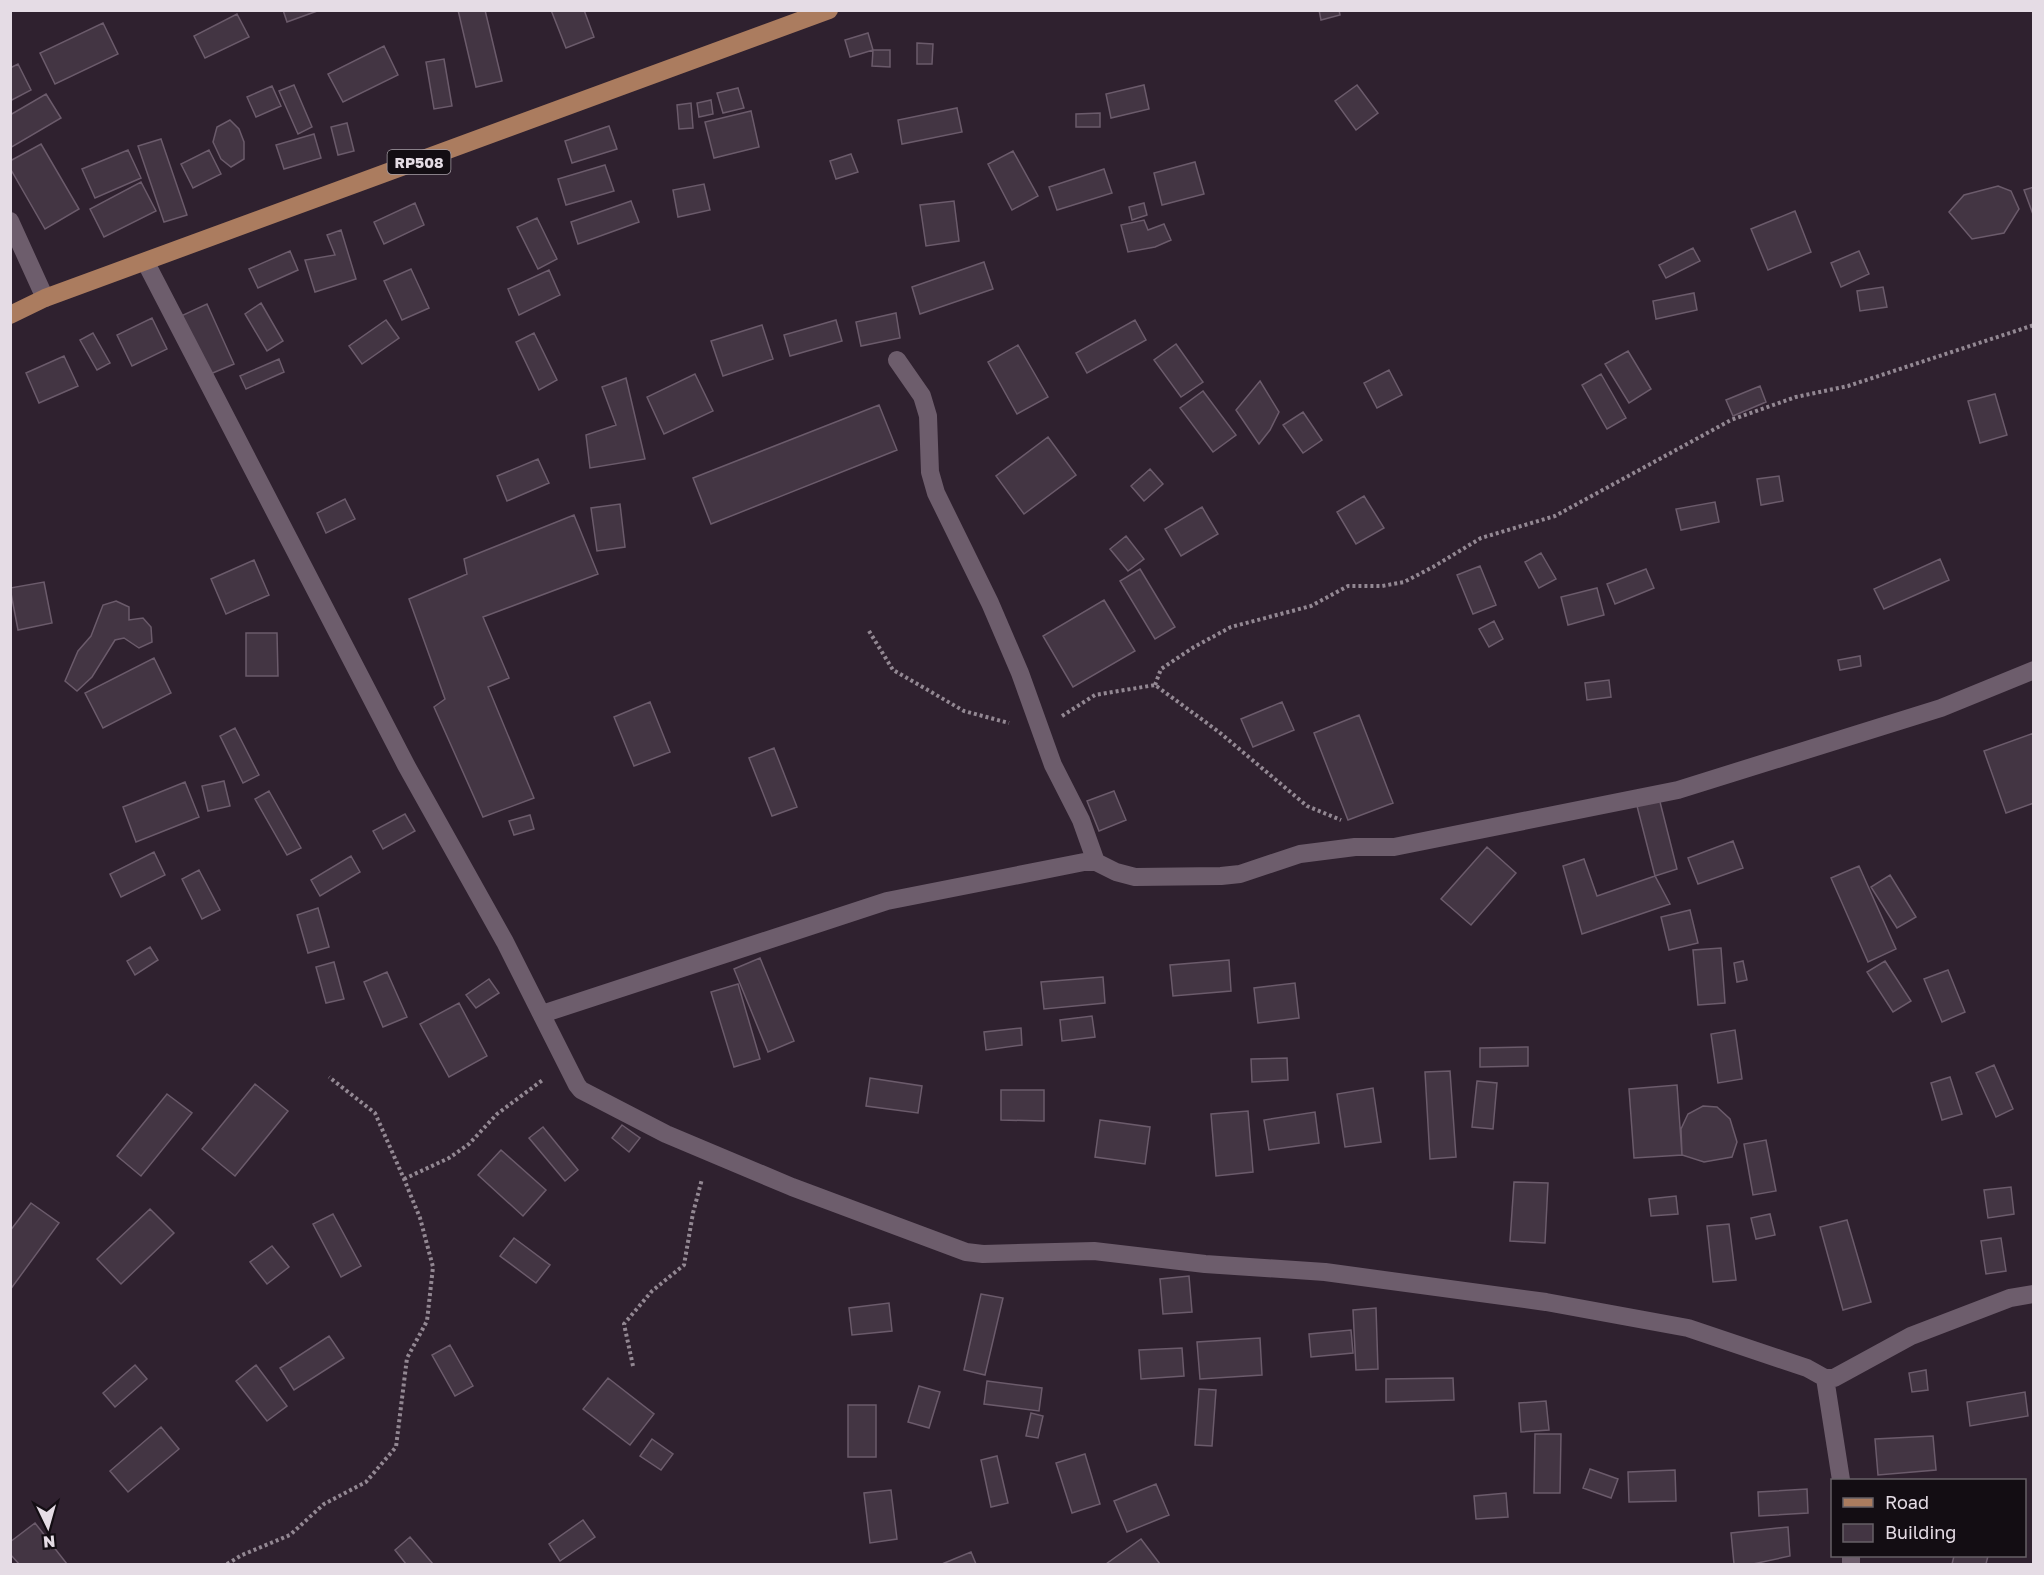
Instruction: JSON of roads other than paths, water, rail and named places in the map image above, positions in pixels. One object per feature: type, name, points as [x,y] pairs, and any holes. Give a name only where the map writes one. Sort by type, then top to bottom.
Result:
[{"type":"main road","name":"RP508","points":[[10,315],[45,298],[146,263],[829,10]]},
{"type":"street","points":[[10,221],[45,298]]},
{"type":"street","points":[[146,263],[400,755],[505,942],[581,1090],[666,1134],[893,1226],[966,1252],[983,1254],[1094,1251],[1205,1264],[1325,1272],[1546,1302],[1688,1328],[1807,1368],[1825,1378],[1841,1376],[1911,1336],[2010,1298],[2034,1294]]},
{"type":"street","points":[[897,360],[922,396],[928,416],[930,472],[936,493],[990,603],[1053,765],[1081,820],[1096,862]]},
{"type":"street","points":[[542,1014],[887,901],[1084,862],[1096,862],[1116,872],[1135,877],[1240,874],[1300,854],[1355,847],[1394,847],[1678,790],[1941,708],[2034,670]]},
{"type":"street","points":[[1825,1378],[1841,1479]]}]
